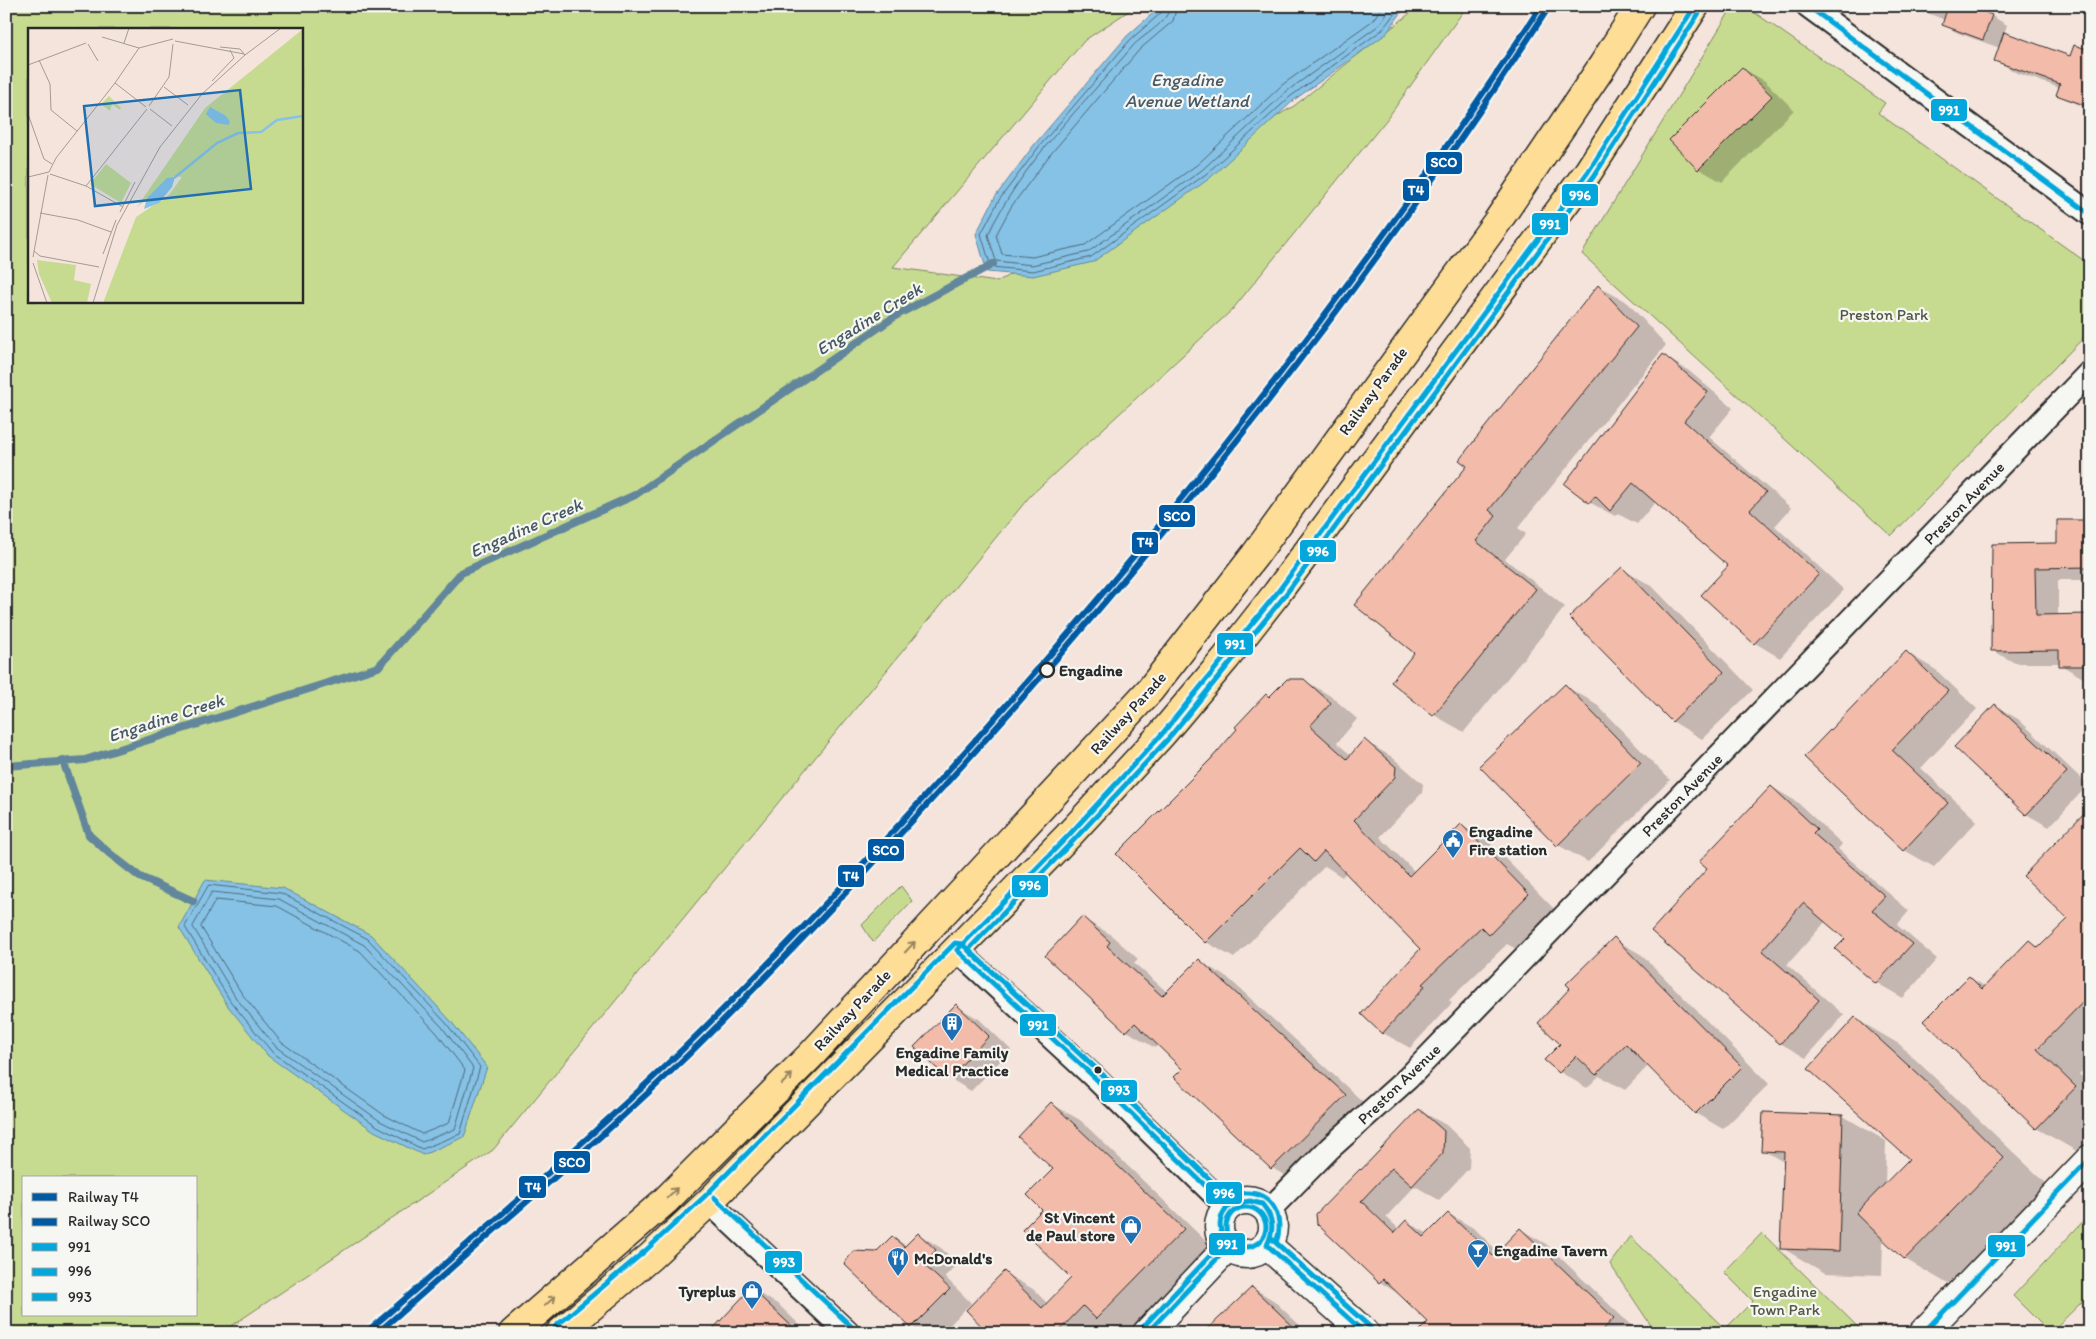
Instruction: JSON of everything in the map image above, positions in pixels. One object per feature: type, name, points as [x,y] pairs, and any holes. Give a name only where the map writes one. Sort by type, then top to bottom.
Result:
[{"type":"highway","name":"Railway Parade","points":[[514,1333],[665,1201],[729,1138],[811,1055],[1150,690],[1255,555],[1496,222],[1603,65],[1640,6]]},
{"type":"highway","name":"Railway Parade","points":[[560,1333],[650,1257],[709,1202],[1068,836],[1162,734],[1277,593],[1588,172],[1695,6]]},
{"type":"street","points":[[1808,6],[2090,214]]},
{"type":"street","name":"Preston Avenue","points":[[1268,1211],[1330,1148],[1375,1110],[1408,1078],[2090,372]]},
{"type":"street","points":[[957,950],[1094,1077],[1227,1207]]},
{"type":"street","points":[[1923,1333],[2090,1159]]},
{"type":"street","points":[[1253,1201],[1268,1211],[1274,1228],[1267,1245],[1252,1254],[1244,1254],[1228,1248],[1222,1240],[1219,1223],[1227,1207],[1235,1202],[1253,1201]]},
{"type":"street","points":[[709,1202],[848,1333]]},
{"type":"street","points":[[1267,1245],[1365,1333]]},
{"type":"street","points":[[1147,1333],[1228,1248]]},
{"type":"green space","points":[[6,6],[1136,6],[1085,40],[893,267],[997,282],[1294,106],[1419,6],[1467,6],[1387,119],[1232,310],[1030,496],[493,1150],[221,1333],[6,1333]]},
{"type":"green space","name":"Preston Park","points":[[1733,6],[1745,6],[1885,103],[1878,113],[2090,265],[2090,331],[1891,536],[1582,254]]},
{"type":"green space","points":[[901,886],[912,901],[873,942],[862,925]]},
{"type":"green space","points":[[2090,1214],[2090,1294],[2050,1333],[2013,1296]]},
{"type":"green space","name":"Engadine Town Park","points":[[1762,1233],[1864,1333],[1656,1333],[1610,1264],[1630,1236],[1725,1329],[1753,1301],[1724,1272]]},
{"type":"water","name":"Engadine Avenue Wetland","points":[[1161,6],[1406,6],[1386,34],[1294,100],[1210,178],[1093,262],[1033,276],[987,272],[976,234],[995,197],[1034,145],[1127,36]]},
{"type":"water","points":[[205,880],[283,888],[371,935],[450,1020],[487,1067],[464,1137],[423,1155],[374,1131],[268,1056],[227,1005],[179,927]]},
{"type":"building","points":[[1948,6],[1969,6],[1992,15],[1983,40],[1942,25]]},
{"type":"building","points":[[2004,32],[2070,56],[2074,45],[2090,50],[2090,107],[2056,95],[2060,84],[1994,61]]},
{"type":"building","points":[[1742,67],[1772,96],[1698,170],[1669,140]]},
{"type":"building","points":[[1598,285],[1637,327],[1489,510],[1496,516],[1476,541],[1536,589],[1433,716],[1391,682],[1414,653],[1354,605],[1467,466],[1459,460]]},
{"type":"building","points":[[1663,354],[1708,392],[1684,421],[1766,492],[1750,510],[1819,574],[1754,644],[1701,595],[1728,566],[1633,483],[1610,511],[1595,496],[1589,503],[1564,484]]},
{"type":"building","points":[[2057,520],[2090,520],[2090,567],[2035,568],[2036,615],[2090,614],[2090,666],[2059,666],[2059,650],[1991,651],[1992,544],[2057,543]]},
{"type":"building","points":[[1622,567],[1724,672],[1672,722],[1569,617]]},
{"type":"building","points":[[1906,651],[1948,691],[1892,750],[1948,803],[1903,851],[1804,757]]},
{"type":"building","points":[[1287,679],[1304,679],[1331,703],[1310,726],[1347,759],[1364,739],[1396,767],[1395,777],[1354,820],[1409,876],[1461,824],[1529,894],[1489,935],[1481,927],[1422,984],[1425,986],[1382,1034],[1361,1014],[1420,949],[1324,851],[1314,862],[1300,848],[1205,943],[1116,854],[1211,759],[1237,729],[1235,727],[1266,694],[1269,697]]},
{"type":"building","points":[[1565,684],[1641,763],[1557,846],[1479,766]]},
{"type":"building","points":[[1995,704],[2067,772],[2026,815],[1954,747]]},
{"type":"building","points":[[1771,786],[1817,829],[1813,833],[1885,896],[1872,910],[1912,944],[1876,984],[1835,949],[1845,939],[1803,903],[1762,950],[1819,1000],[1780,1044],[1651,931],[1707,869],[1699,862]]},
{"type":"building","points":[[2090,807],[2090,995],[2037,1049],[2076,1087],[2036,1129],[1924,1021],[1969,976],[1982,989],[2029,940],[2038,948],[2068,919],[2023,876]]},
{"type":"building","points":[[1082,916],[1110,942],[1107,946],[1162,996],[1199,959],[1346,1095],[1271,1169],[1174,1077],[1182,1069],[1135,1023],[1126,1032],[1045,956]]},
{"type":"building","points":[[1614,937],[1742,1067],[1695,1114],[1626,1044],[1596,1075],[1576,1056],[1559,1073],[1544,1060],[1560,1044],[1538,1023],[1570,988],[1566,984]]},
{"type":"building","name":"Engadine Family Medical Practice","points":[[956,1004],[989,1036],[948,1079],[914,1047]]},
{"type":"building","points":[[1855,1017],[1933,1088],[2004,1158],[1904,1260],[1856,1213],[1909,1159],[1808,1069]]},
{"type":"building","points":[[1051,1102],[1184,1229],[1096,1319],[1083,1306],[1057,1333],[988,1333],[966,1310],[1004,1271],[1042,1308],[1071,1278],[1022,1230],[1042,1210],[1027,1195],[1053,1169],[1018,1137]]},
{"type":"building","name":"Engadine Tavern","points":[[1419,1109],[1444,1131],[1443,1153],[1412,1186],[1392,1168],[1361,1201],[1394,1233],[1406,1220],[1424,1237],[1448,1213],[1493,1256],[1520,1228],[1614,1318],[1600,1333],[1417,1333],[1428,1322],[1383,1279],[1379,1283],[1317,1224],[1316,1214]]},
{"type":"building","points":[[1763,1112],[1843,1115],[1839,1251],[1780,1249],[1784,1152],[1761,1151]]},
{"type":"building","name":"McDonald's","points":[[918,1233],[936,1250],[923,1264],[950,1289],[911,1328],[844,1264],[853,1251],[876,1252],[892,1236],[904,1247]]},
{"type":"building","points":[[1252,1287],[1300,1333],[1203,1333]]},
{"type":"building","name":"Tyreplus","points":[[751,1288],[799,1333],[709,1333]]},
{"type":"waterway","name":"Engadine Creek","points":[[6,766],[85,760],[378,667],[461,573],[635,495],[897,315],[993,264]]},
{"type":"waterway","points":[[63,761],[89,835],[140,877],[193,901]]},
{"type":"rail line","name":"T4","points":[[365,1333],[562,1160],[685,1047],[812,918],[975,740],[1086,613],[1224,446],[1355,274],[1419,186],[1541,6]]},
{"type":"rail line","name":"SCO","points":[[377,1333],[591,1145],[689,1054],[774,969],[938,793],[1018,703],[1160,536],[1295,366],[1424,191],[1547,10]]},
{"type":"transit line","name":"991","points":[[1227,1207],[1094,1077],[957,950],[1068,836],[1162,734],[1277,593],[1588,172],[1695,6]]},
{"type":"transit line","name":"991","points":[[1808,6],[2090,214]]},
{"type":"transit line","name":"996","points":[[1370,1327],[1276,1243],[1279,1225],[1274,1208],[1269,1202],[1254,1194],[1242,1193],[1229,1198],[1099,1072],[968,950],[1168,739],[1283,598],[1594,176],[1701,10]]},
{"type":"transit line","name":"993","points":[[555,1327],[645,1251],[704,1197],[955,943],[962,944],[1099,1071],[1232,1202]]},
{"type":"transit line","name":"991","points":[[1923,1333],[2090,1159]]},
{"type":"transit line","name":"993","points":[[714,1197],[853,1328]]},
{"type":"transit line","name":"991","points":[[1147,1333],[1228,1247],[1222,1235],[1220,1224],[1223,1214],[1231,1204],[1250,1201],[1262,1204],[1269,1214],[1272,1223],[1270,1239],[1267,1245]]},
{"type":"transit line","name":"993","points":[[1246,1207],[1260,1213],[1266,1227],[1260,1241],[1246,1247],[1232,1241],[1226,1227],[1232,1213],[1246,1207]]},
{"type":"transit line","name":"993","points":[[1272,1239],[1370,1327]]},
{"type":"transit line","name":"993","points":[[1142,1328],[1223,1242]]},
{"type":"transit line","name":"991","points":[[1267,1245],[1365,1333]]},
{"type":"place","name":"Engadine","points":[[1047,670]]},
{"type":"place","name":"Engadine Fire station","points":[[1453,859]]},
{"type":"place","name":"Engadine Family Medical Practice","points":[[952,1042]]},
{"type":"place","name":"St Vincent de Paul store","points":[[1131,1245]]},
{"type":"place","name":"Engadine Tavern","points":[[1478,1269]]},
{"type":"place","name":"McDonald's","points":[[898,1277]]},
{"type":"place","name":"Tyreplus","points":[[752,1310]]}]
